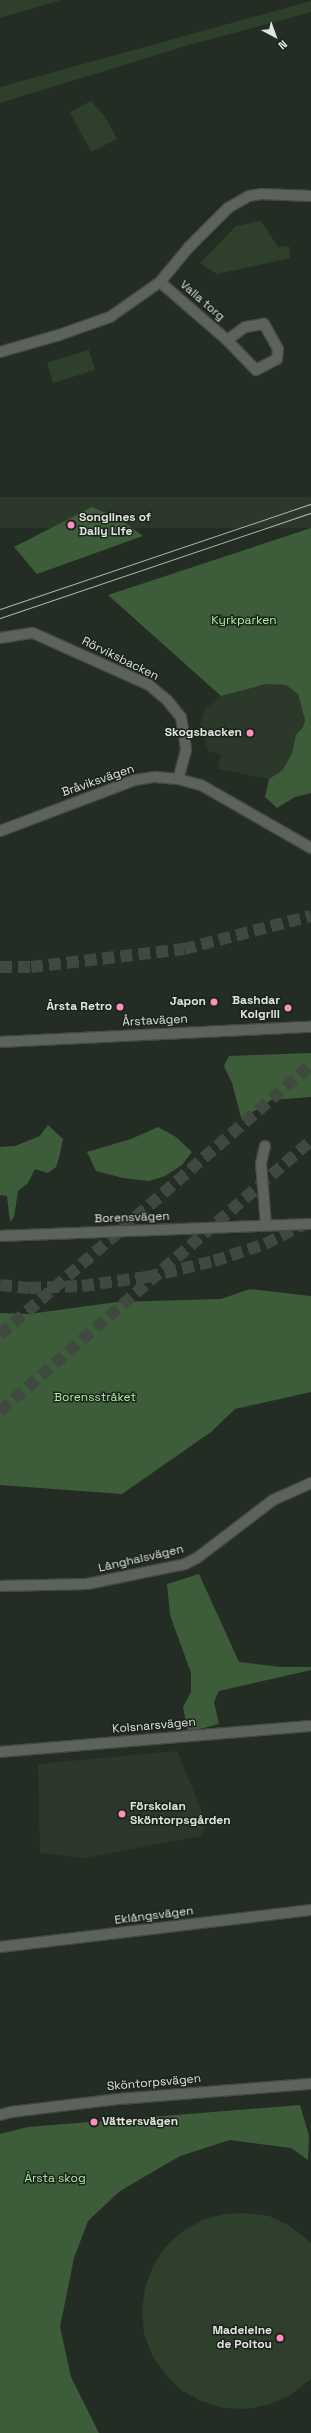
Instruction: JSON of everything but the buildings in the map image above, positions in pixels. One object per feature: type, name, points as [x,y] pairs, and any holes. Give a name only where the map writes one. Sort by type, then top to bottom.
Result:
[{"type":"street","points":[[0,352],[59,335],[110,317],[160,282],[189,247],[228,208],[249,196],[261,194],[311,196]]},
{"type":"street","name":"Valla torg","points":[[160,282],[227,340],[256,370],[277,360],[278,349],[264,324],[245,327],[227,340]]},
{"type":"street","name":"Rörviksbacken","points":[[0,638],[33,633],[149,685],[167,700],[181,717],[186,750],[178,779]]},
{"type":"street","name":"Bråviksvägen","points":[[0,831],[135,780],[155,777],[178,779],[201,785],[311,848]]},
{"type":"street","name":"Årstavägen","points":[[0,1042],[311,1027]]},
{"type":"street","points":[[265,1146],[261,1163],[266,1225]]},
{"type":"street","name":"Borensvägen","points":[[0,1236],[311,1224]]},
{"type":"street","name":"Långhalsvägen","points":[[0,1586],[87,1584],[185,1564],[197,1558],[273,1500],[311,1483]]},
{"type":"street","name":"Kolsnarsvägen","points":[[0,1752],[311,1726]]},
{"type":"street","name":"Eklångsvägen","points":[[0,1947],[311,1910]]},
{"type":"street","name":"Sköntorpsvägen","points":[[0,2116],[11,2112],[119,2099],[311,2084]]},
{"type":"shaded area","points":[[0,0],[61,0],[0,18]]},
{"type":"shaded area","points":[[311,1],[311,12],[189,45],[0,103],[0,87]]},
{"type":"shaded area","points":[[91,101],[106,118],[117,139],[91,152],[70,112]]},
{"type":"shaded area","points":[[261,221],[278,247],[289,246],[290,258],[217,274],[200,263],[236,226]]},
{"type":"shaded area","points":[[89,350],[95,370],[53,383],[47,363]]},
{"type":"shaded area","points":[[0,497],[311,497],[311,528],[0,528]]},
{"type":"shaded area","name":"Skogsbacken","points":[[266,684],[286,685],[298,693],[305,720],[303,727],[296,735],[292,753],[283,770],[269,779],[218,769],[221,754],[208,751],[200,724],[205,709],[221,696]]},
{"type":"shaded area","name":"Förskolan Sköntorpsgården","points":[[177,1751],[207,1824],[200,1836],[85,1858],[40,1853],[38,1764]]},
{"type":"shaded area","points":[[247,2213],[269,2216],[290,2226],[311,2243],[311,2379],[289,2396],[268,2405],[246,2409],[223,2408],[201,2401],[181,2390],[165,2374],[152,2355],[144,2333],[142,2311],[145,2288],[153,2266],[165,2247],[182,2232],[202,2220],[224,2214]]},
{"type":"green space","points":[[92,507],[120,519],[143,536],[37,574],[14,547]]},
{"type":"green space","name":"Kyrkparken","points":[[311,528],[311,793],[295,797],[277,808],[265,797],[269,779],[283,770],[292,753],[296,735],[303,727],[305,720],[298,694],[286,685],[266,684],[221,696],[108,595]]},
{"type":"green space","points":[[311,1053],[311,1097],[271,1100],[261,1108],[241,1117],[232,1083],[224,1066],[229,1056]]},
{"type":"green space","points":[[48,1125],[63,1139],[56,1167],[48,1173],[35,1169],[28,1183],[18,1191],[14,1217],[10,1222],[7,1196],[0,1195],[0,1147],[15,1146],[40,1136]]},
{"type":"green space","points":[[158,1127],[176,1137],[192,1152],[182,1165],[165,1176],[149,1181],[123,1178],[96,1171],[87,1152],[131,1139]]},
{"type":"green space","name":"Borensstråket","points":[[250,1289],[311,1296],[311,1392],[235,1409],[211,1432],[122,1494],[0,1485],[0,1313],[29,1314],[117,1302],[221,1299]]},
{"type":"green space","points":[[199,1574],[239,1662],[280,1667],[311,1667],[311,1670],[219,1691],[214,1702],[219,1724],[188,1732],[183,1707],[191,1692],[191,1673],[170,1615],[167,1584]]},
{"type":"green space","name":"Årsta skog","points":[[300,2105],[309,2136],[308,2160],[291,2148],[230,2140],[180,2156],[120,2191],[88,2221],[74,2258],[60,2327],[71,2377],[99,2433],[0,2433],[0,2134],[28,2127]]},
{"type":"tunnel","points":[[0,967],[31,967],[184,949],[311,916]]},
{"type":"tunnel","points":[[0,1335],[311,1065]]},
{"type":"tunnel","points":[[0,1411],[311,1141]]},
{"type":"tunnel","points":[[0,1285],[29,1288],[82,1286],[147,1277],[214,1261],[265,1244],[306,1223]]},
{"type":"tram line","points":[[0,609],[311,504]]},
{"type":"tram line","points":[[0,618],[311,513]]},
{"type":"place","name":"Songlines of Daily Life","points":[[71,525]]},
{"type":"place","name":"Skogsbacken","points":[[250,733]]},
{"type":"place","name":"Japon","points":[[214,1002]]},
{"type":"place","name":"Årsta Retro","points":[[120,1007]]},
{"type":"place","name":"Bashdar Kolgrill","points":[[288,1008]]},
{"type":"place","name":"Förskolan Sköntorpsgården","points":[[122,1814]]},
{"type":"place","name":"Vättersvägen","points":[[94,2122]]},
{"type":"place","name":"Madeleine de Poitou","points":[[280,2338]]}]
